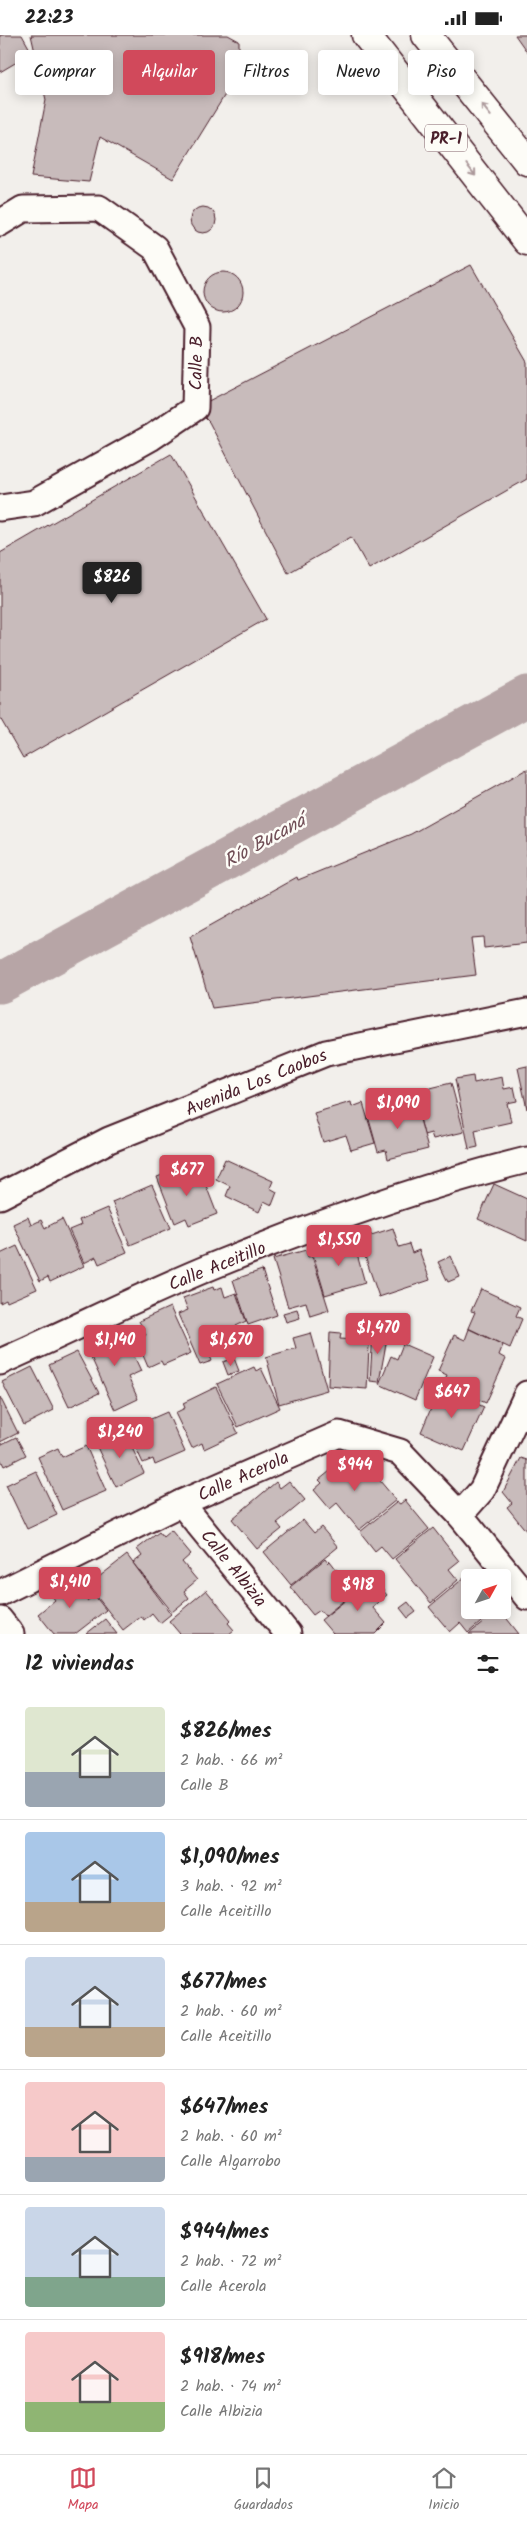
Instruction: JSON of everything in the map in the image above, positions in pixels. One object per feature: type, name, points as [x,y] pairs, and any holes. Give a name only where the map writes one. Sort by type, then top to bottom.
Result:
[{"type":"highway","name":"PR-1","points":[[366,35],[527,241]]},
{"type":"highway","name":"PR-1","points":[[426,35],[527,161]]},
{"type":"street","name":"Calle B","points":[[0,223],[23,209],[99,208],[155,248],[197,327],[195,408],[152,437],[34,503],[0,508]]},
{"type":"street","name":"Avenida Los Caobos","points":[[0,1197],[109,1140],[326,1053],[527,1012]]},
{"type":"street","name":"Calle Aceitillo","points":[[0,1362],[224,1261],[402,1197],[527,1160]]},
{"type":"street","points":[[460,1515],[482,1490],[527,1394]]},
{"type":"street","name":"Calle Acerola","points":[[0,1593],[181,1503],[339,1434],[400,1452],[460,1515],[527,1597]]},
{"type":"street","name":"Calle Albizia","points":[[181,1503],[288,1634]]},
{"type":"street","points":[[0,1620],[11,1634]]},
{"type":"building","points":[[0,35],[22,35],[30,50],[15,50],[15,63],[0,72]]},
{"type":"building","points":[[31,35],[228,35],[239,41],[239,50],[225,50],[225,95],[173,179],[100,137],[89,182],[31,177],[46,100],[45,95],[113,95],[113,50],[34,50]]},
{"type":"building","points":[[515,35],[527,35],[527,52]]},
{"type":"building","points":[[203,207],[213,210],[216,220],[213,230],[203,233],[193,230],[190,220],[193,210]]},
{"type":"building","points":[[471,265],[527,362],[527,479],[369,569],[351,537],[288,573],[209,422],[195,408]]},
{"type":"building","points":[[223,272],[237,278],[243,292],[237,306],[223,312],[209,306],[203,292],[209,278]]},
{"type":"building","points":[[171,454],[266,619],[23,758],[0,718],[0,553]]},
{"type":"building","points":[[527,769],[527,943],[484,948],[483,937],[471,938],[476,975],[212,1008],[190,937],[297,877],[298,880],[411,834]]},
{"type":"building","points":[[527,1066],[527,1109],[518,1068]]},
{"type":"building","points":[[473,1076],[474,1083],[502,1077],[504,1089],[514,1087],[517,1101],[507,1103],[511,1122],[475,1130],[478,1147],[469,1149],[455,1079]]},
{"type":"building","points":[[451,1083],[464,1132],[433,1139],[431,1133],[424,1135],[414,1092]]},
{"type":"building","points":[[405,1101],[406,1103],[415,1101],[428,1149],[388,1159],[386,1150],[378,1152],[368,1116],[376,1114],[375,1109]]},
{"type":"building","points":[[351,1102],[352,1107],[363,1103],[375,1143],[351,1150],[346,1135],[323,1142],[314,1113]]},
{"type":"building","points":[[225,1159],[273,1181],[270,1188],[277,1192],[272,1205],[264,1201],[259,1212],[226,1196],[230,1186],[216,1179]]},
{"type":"building","points":[[200,1170],[217,1214],[189,1225],[186,1218],[175,1223],[157,1177],[173,1171],[176,1179]]},
{"type":"building","points":[[494,1184],[527,1199],[527,1241],[478,1219]]},
{"type":"building","points":[[152,1185],[171,1228],[130,1245],[112,1202]]},
{"type":"building","points":[[107,1208],[127,1252],[99,1264],[96,1257],[84,1263],[69,1230],[81,1225],[79,1220]]},
{"type":"building","points":[[28,1217],[31,1225],[41,1220],[45,1228],[62,1219],[84,1266],[50,1282],[48,1277],[40,1281],[13,1224]]},
{"type":"building","points":[[393,1228],[399,1247],[409,1244],[412,1253],[419,1250],[430,1280],[379,1297],[359,1239]]},
{"type":"building","points":[[353,1240],[365,1283],[325,1295],[312,1251]]},
{"type":"building","points":[[17,1246],[37,1289],[7,1302],[6,1300],[0,1303],[0,1254]]},
{"type":"building","points":[[306,1250],[308,1257],[312,1256],[329,1310],[310,1316],[306,1302],[288,1307],[273,1259]]},
{"type":"building","points":[[451,1256],[460,1277],[448,1282],[438,1262]]},
{"type":"building","points":[[262,1270],[277,1315],[248,1325],[233,1280]]},
{"type":"building","points":[[213,1287],[214,1290],[222,1287],[225,1297],[236,1293],[246,1321],[236,1326],[239,1333],[233,1335],[240,1352],[229,1356],[220,1334],[204,1340],[212,1361],[200,1365],[178,1314],[188,1310],[183,1298]]},
{"type":"building","points":[[481,1289],[520,1307],[516,1316],[522,1319],[510,1348],[468,1328],[475,1312],[471,1311]]},
{"type":"building","points":[[170,1307],[191,1353],[163,1365],[161,1361],[148,1367],[136,1339],[146,1335],[139,1321]]},
{"type":"building","points":[[297,1309],[300,1318],[286,1322],[283,1313]]},
{"type":"building","points":[[357,1326],[370,1327],[367,1389],[328,1386],[330,1332],[341,1333],[340,1339],[356,1340]]},
{"type":"building","points":[[121,1328],[141,1371],[128,1377],[138,1399],[115,1410],[85,1344]]},
{"type":"building","points":[[469,1329],[503,1345],[499,1355],[506,1359],[486,1403],[443,1384],[447,1375],[438,1371],[454,1335],[465,1340]]},
{"type":"building","points":[[373,1332],[388,1333],[379,1382],[370,1381]]},
{"type":"building","points":[[311,1333],[327,1390],[279,1404],[266,1357],[296,1348],[293,1338]]},
{"type":"building","points":[[403,1344],[433,1357],[415,1400],[379,1384],[391,1356],[397,1359]]},
{"type":"building","points":[[77,1352],[99,1393],[69,1407],[49,1365]]},
{"type":"building","points":[[234,1358],[239,1371],[228,1375],[223,1362]]},
{"type":"building","points":[[32,1367],[54,1410],[24,1425],[2,1382]]},
{"type":"building","points":[[254,1367],[256,1371],[261,1368],[280,1408],[238,1427],[217,1384]]},
{"type":"building","points":[[216,1387],[238,1433],[204,1449],[202,1443],[192,1448],[175,1413],[185,1408],[183,1403]]},
{"type":"building","points":[[440,1387],[484,1407],[464,1451],[421,1432]]},
{"type":"building","points":[[0,1397],[18,1433],[0,1442]]},
{"type":"building","points":[[167,1412],[185,1452],[155,1465],[153,1459],[143,1463],[129,1433],[138,1428],[137,1425]]},
{"type":"building","points":[[124,1431],[144,1473],[116,1487],[96,1445]]},
{"type":"building","points":[[16,1437],[26,1455],[4,1466],[0,1458],[0,1445]]},
{"type":"building","points":[[86,1446],[106,1491],[62,1510],[38,1457],[58,1448],[62,1457]]},
{"type":"building","points":[[351,1454],[360,1465],[364,1462],[396,1500],[359,1530],[337,1503],[330,1509],[314,1490],[322,1483],[319,1480]]},
{"type":"building","points":[[521,1458],[527,1460],[527,1532],[507,1507],[512,1503],[503,1492]]},
{"type":"building","points":[[36,1471],[57,1515],[27,1529],[6,1485]]},
{"type":"building","points":[[289,1481],[305,1500],[277,1523],[282,1529],[257,1549],[232,1519],[276,1482],[280,1488]]},
{"type":"building","points":[[405,1500],[429,1529],[392,1559],[381,1546],[375,1551],[360,1532],[397,1502],[400,1504]]},
{"type":"building","points":[[303,1520],[314,1533],[321,1527],[338,1547],[291,1585],[264,1552]]},
{"type":"building","points":[[433,1528],[459,1561],[449,1569],[458,1580],[431,1603],[395,1559]]},
{"type":"building","points":[[171,1530],[191,1554],[182,1562],[197,1580],[184,1591],[189,1598],[172,1612],[133,1563],[142,1556],[137,1549],[159,1532],[163,1537]]},
{"type":"building","points":[[127,1555],[171,1614],[160,1623],[152,1613],[144,1620],[141,1616],[123,1630],[94,1593],[100,1587],[95,1580]]},
{"type":"building","points":[[325,1559],[328,1563],[330,1561],[354,1592],[325,1616],[320,1610],[313,1615],[290,1587]]},
{"type":"building","points":[[66,1575],[87,1601],[94,1595],[106,1610],[75,1634],[54,1634],[38,1614],[55,1600],[47,1590]]},
{"type":"building","points":[[373,1578],[387,1595],[372,1607],[386,1623],[375,1634],[333,1634],[321,1620]]},
{"type":"building","points":[[461,1580],[461,1619],[485,1619],[468,1633],[460,1623],[450,1632],[429,1607]]},
{"type":"building","points":[[206,1590],[231,1620],[228,1623],[234,1630],[229,1634],[180,1634],[169,1621]]},
{"type":"building","points":[[408,1602],[416,1612],[408,1618],[400,1608]]},
{"type":"building","points":[[105,1619],[117,1634],[86,1634]]},
{"type":"building","points":[[488,1619],[507,1619],[519,1634],[469,1634]]},
{"type":"waterway","name":"Río Bucaná","points":[[0,983],[527,696]]}]
